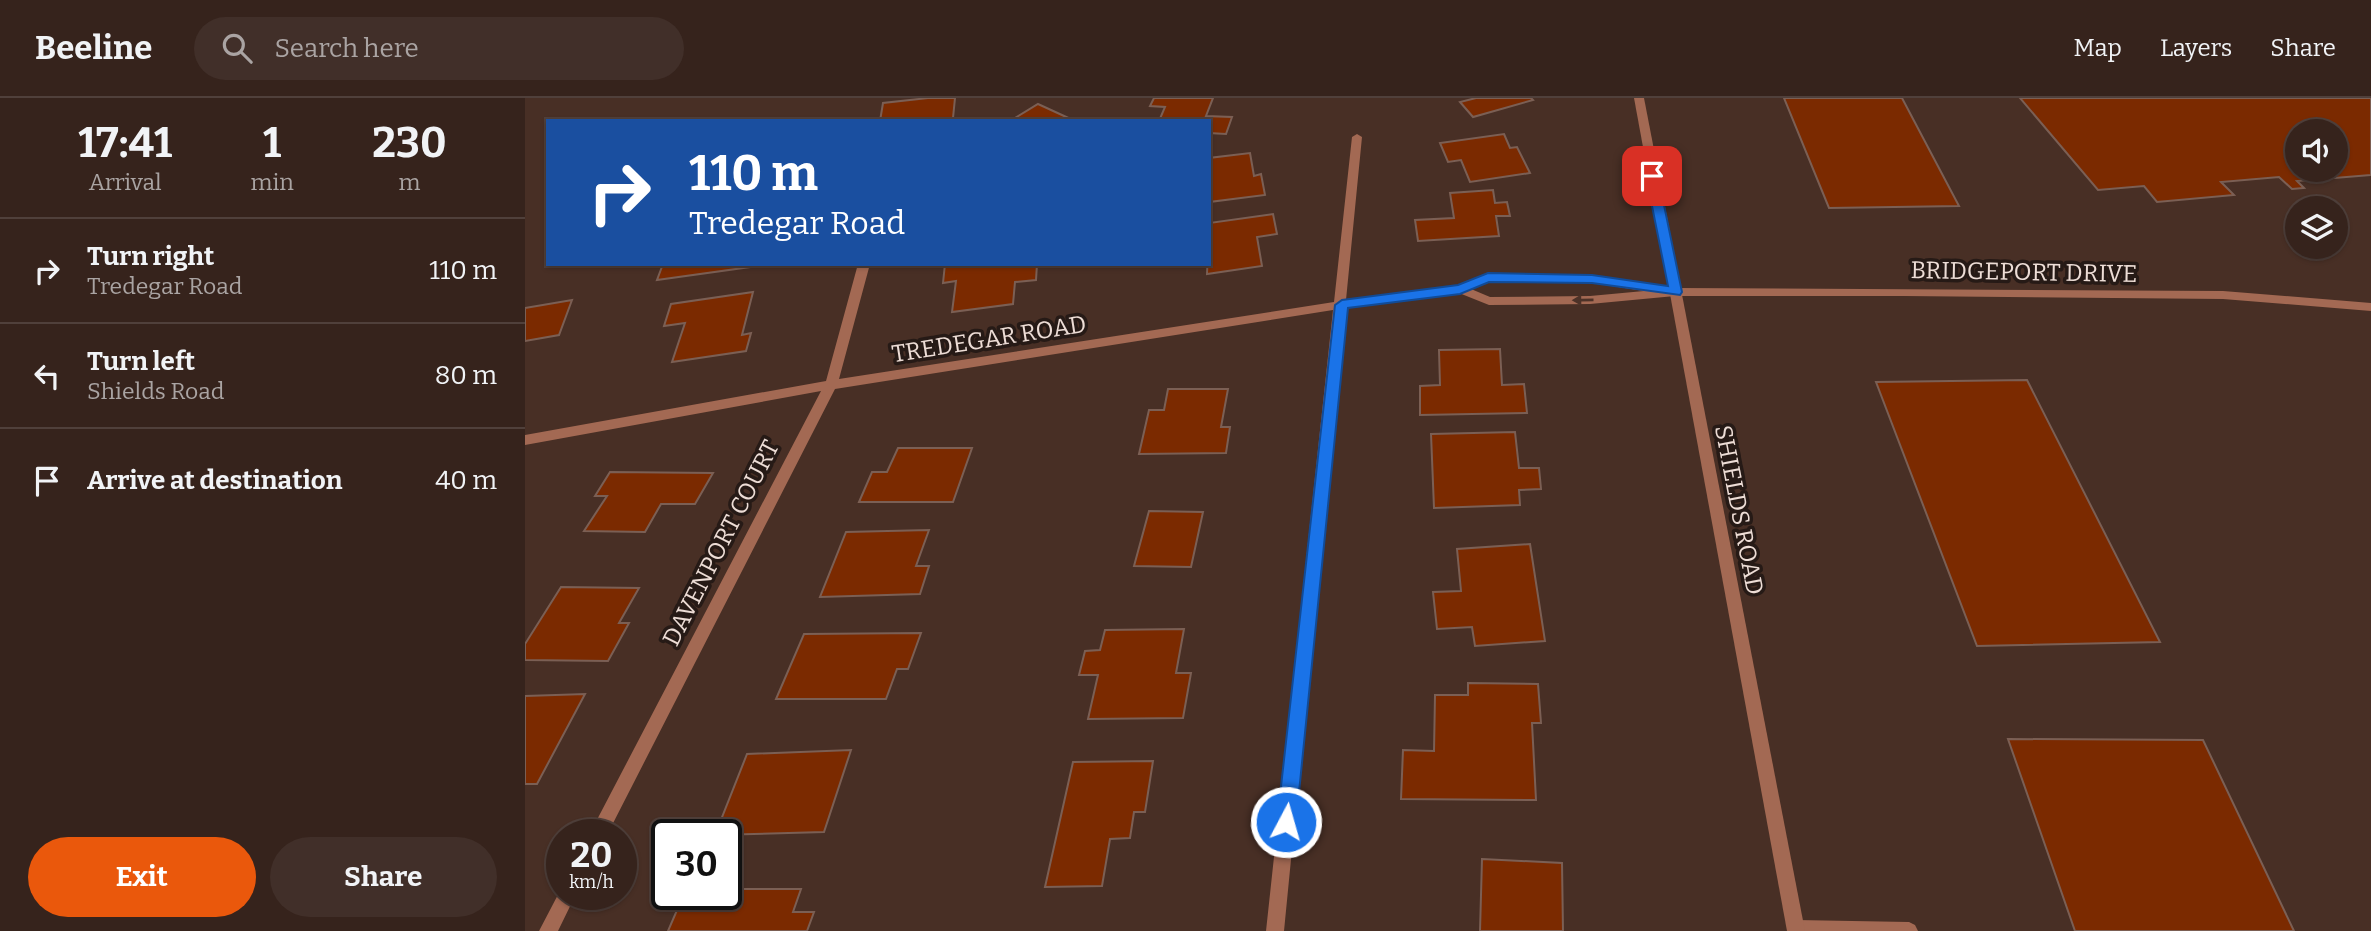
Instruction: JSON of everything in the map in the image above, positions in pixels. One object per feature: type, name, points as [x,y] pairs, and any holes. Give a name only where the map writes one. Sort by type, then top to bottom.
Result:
[{"type":"street","name":"SHIELDS ROAD","points":[[1639,98],[1796,930]]},
{"type":"street","points":[[1275,931],[1342,305],[1357,137]]},
{"type":"street","name":"DAVENPORT COURT","points":[[606,819],[831,386],[863,266]]},
{"type":"street","name":"TREDEGAR ROAD","points":[[525,440],[831,386],[1342,305],[1460,289],[1488,277],[1592,279],[1675,292]]},
{"type":"street","name":"TREDEGAR ROAD","points":[[1460,289],[1489,301],[1590,300],[1675,292]]},
{"type":"street","name":"BRIDGEPORT DRIVE","points":[[1675,292],[2223,295],[2371,307]]},
{"type":"street","points":[[548,931],[559,910]]},
{"type":"street","points":[[1796,930],[1909,931]]},
{"type":"building","points":[[955,98],[953,118],[880,119],[883,103]]},
{"type":"building","points":[[1154,98],[1213,98],[1206,116],[1232,117],[1226,134],[1211,133],[1211,119],[1160,119],[1165,107],[1150,106]]},
{"type":"building","points":[[1476,98],[1533,100],[1473,117],[1460,102]]},
{"type":"building","points":[[1784,98],[1902,98],[1959,206],[1829,208]]},
{"type":"building","points":[[2020,98],[2371,98],[2371,175],[2348,177],[2348,119],[2285,119],[2285,182],[2298,182],[2304,188],[2292,189],[2279,177],[2221,182],[2234,195],[2157,202],[2144,186],[2098,190]]},
{"type":"building","points":[[1038,104],[1071,119],[1013,119]]},
{"type":"building","points":[[1504,134],[1510,148],[1517,147],[1530,173],[1470,182],[1461,160],[1448,162],[1440,143]]},
{"type":"building","points":[[1250,153],[1254,176],[1261,174],[1265,195],[1211,202],[1211,158]]},
{"type":"building","points":[[1493,190],[1495,203],[1507,202],[1510,216],[1496,216],[1499,236],[1418,241],[1415,220],[1454,218],[1450,193]]},
{"type":"building","points":[[1273,214],[1277,234],[1257,237],[1262,266],[1207,274],[1207,266],[1211,266],[1211,223]]},
{"type":"building","points":[[662,266],[750,266],[750,267],[657,280]]},
{"type":"building","points":[[945,266],[1037,266],[1036,280],[1015,282],[1013,304],[952,312],[956,281],[943,283]]},
{"type":"building","points":[[753,292],[742,335],[751,333],[746,351],[672,362],[685,323],[664,326],[671,304]]},
{"type":"building","points":[[572,300],[559,335],[525,341],[525,308]]},
{"type":"building","points":[[1500,349],[1502,385],[1524,384],[1527,413],[1420,415],[1420,386],[1440,385],[1439,350]]},
{"type":"building","points":[[2027,380],[2160,642],[1977,646],[1876,382]]},
{"type":"building","points":[[1168,389],[1228,389],[1221,427],[1230,427],[1226,453],[1139,454],[1149,410],[1164,410]]},
{"type":"building","points":[[1515,432],[1519,468],[1539,468],[1541,489],[1519,490],[1520,505],[1434,508],[1431,434]]},
{"type":"building","points":[[898,448],[972,448],[953,502],[859,502],[872,472],[887,472]]},
{"type":"building","points":[[610,472],[713,473],[695,504],[661,504],[645,532],[584,531],[607,496],[595,496]]},
{"type":"building","points":[[1149,511],[1203,512],[1191,567],[1134,566]]},
{"type":"building","points":[[929,530],[916,566],[929,566],[920,594],[820,597],[846,532]]},
{"type":"building","points":[[1530,544],[1545,641],[1475,646],[1472,627],[1437,629],[1433,592],[1461,591],[1457,549]]},
{"type":"building","points":[[561,587],[639,588],[619,623],[629,623],[608,661],[525,660],[525,644]]},
{"type":"building","points":[[1184,629],[1176,673],[1191,673],[1183,718],[1088,719],[1098,675],[1079,675],[1085,651],[1100,650],[1105,630]]},
{"type":"building","points":[[921,633],[908,669],[897,669],[886,699],[776,699],[804,634]]},
{"type":"building","points":[[1468,683],[1538,684],[1541,723],[1532,723],[1536,800],[1401,799],[1403,750],[1434,751],[1435,695],[1468,695]]},
{"type":"building","points":[[585,694],[537,784],[525,784],[525,696]]},
{"type":"building","points":[[2008,739],[2203,740],[2294,931],[2075,931]]},
{"type":"building","points":[[851,750],[824,832],[742,834],[742,819],[721,819],[747,754]]},
{"type":"building","points":[[1153,761],[1145,812],[1134,812],[1130,838],[1110,839],[1102,886],[1045,887],[1073,762]]},
{"type":"building","points":[[1482,859],[1562,863],[1563,931],[1480,931]]},
{"type":"building","points":[[742,889],[801,889],[793,912],[814,912],[807,931],[668,931],[677,910],[742,910]]},
{"type":"route","points":[[1286,822],[1342,305],[1460,289],[1488,277],[1592,279],[1675,292],[1652,176]]}]
